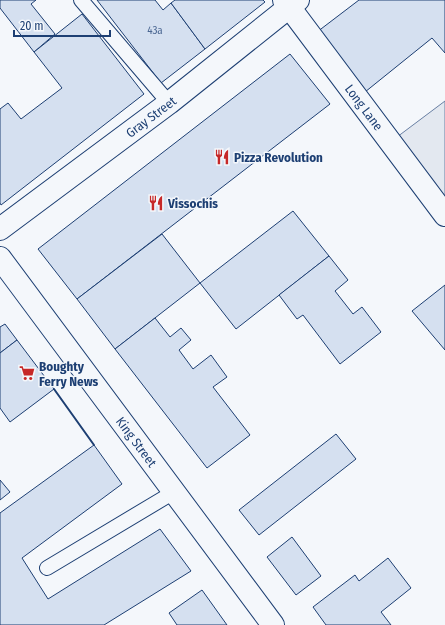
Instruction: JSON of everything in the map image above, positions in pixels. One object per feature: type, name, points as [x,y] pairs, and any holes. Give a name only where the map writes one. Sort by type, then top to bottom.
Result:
[{"type":"street","name":"Gray Street","points":[[0,228],[169,103],[290,2]]},
{"type":"street","name":"Long Lane","points":[[290,2],[445,215]]},
{"type":"street","name":"King Street","points":[[0,258],[273,625]]},
{"type":"lane","points":[[82,0],[169,103]]},
{"type":"lane","points":[[48,568],[174,492]]},
{"type":"shaded area","points":[[445,101],[445,199],[397,137]]},
{"type":"building","points":[[0,0],[36,0],[31,4],[55,34],[34,52],[0,8]]},
{"type":"building","points":[[97,0],[155,0],[163,10],[171,3],[205,49],[161,83]]},
{"type":"building","points":[[175,0],[263,0],[265,2],[205,49],[171,3]]},
{"type":"building","points":[[359,0],[445,0],[445,53],[432,38],[365,92],[317,32]]},
{"type":"building","points":[[82,14],[144,94],[1,205],[0,109],[8,103],[21,119],[62,88],[34,52]]},
{"type":"building","points":[[290,54],[330,104],[77,299],[38,249]]},
{"type":"building","points":[[293,211],[329,256],[236,329],[200,283]]},
{"type":"building","points":[[162,234],[200,283],[115,349],[77,299]]},
{"type":"building","points":[[329,256],[348,280],[335,291],[353,314],[362,307],[381,332],[340,364],[303,315],[297,319],[279,295]]},
{"type":"building","points":[[445,285],[445,350],[412,311]]},
{"type":"building","points":[[155,318],[170,337],[181,328],[191,340],[179,350],[193,369],[211,355],[227,377],[213,387],[250,435],[207,468],[115,349]]},
{"type":"building","points":[[5,324],[17,340],[0,353],[0,327]]},
{"type":"building","points":[[17,340],[54,389],[10,422],[0,408],[0,353]]},
{"type":"building","points":[[336,434],[356,459],[259,535],[239,510]]},
{"type":"building","points":[[94,445],[122,484],[22,558],[48,599],[160,529],[191,571],[104,625],[0,625],[0,513]]},
{"type":"building","points":[[0,480],[10,492],[0,500]]},
{"type":"building","points":[[292,537],[321,576],[296,595],[267,557]]},
{"type":"building","points":[[388,558],[411,588],[381,612],[391,625],[326,625],[313,607],[355,575],[359,581]]},
{"type":"building","points":[[202,590],[227,625],[177,625],[169,613]]},
{"type":"wall","points":[[54,389],[94,445]]},
{"type":"place","name":"Pizza Revolution","points":[[222,157]]},
{"type":"place","name":"Vissochis","points":[[156,203]]},
{"type":"place","name":"Boughty Ferry News","points":[[27,373]]}]
